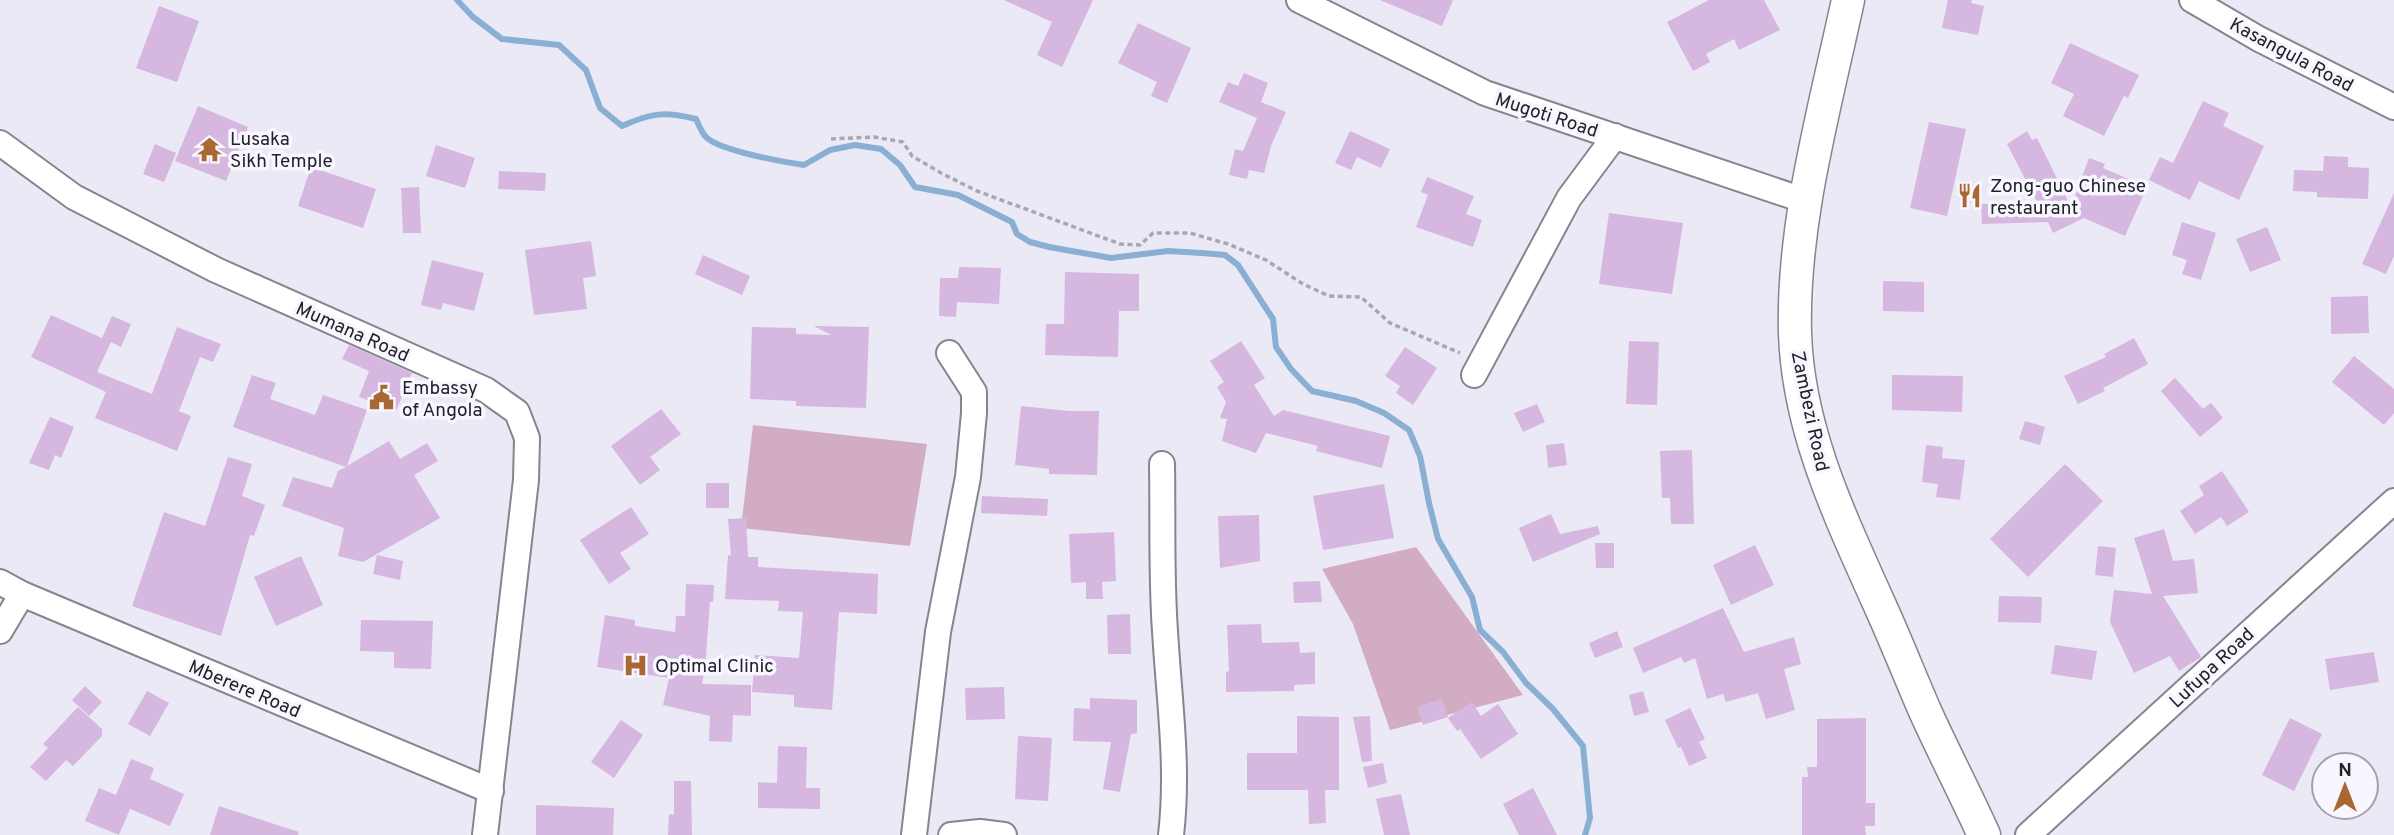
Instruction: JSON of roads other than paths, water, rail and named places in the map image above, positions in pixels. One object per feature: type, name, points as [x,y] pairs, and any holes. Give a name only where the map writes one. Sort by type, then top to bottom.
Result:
[{"type":"main road","name":"Zambezi Road","points":[[1848,0],[1806,201],[1798,256],[1796,336],[1802,387],[1812,437],[1825,481],[1843,526],[1926,713],[1984,835]]},
{"type":"street","name":"Mugoti Road","points":[[1299,0],[1485,93],[1806,201]]},
{"type":"street","name":"Kasangula Road","points":[[2192,0],[2259,39],[2394,107]]},
{"type":"street","points":[[1478,369],[1569,198],[1615,136]]},
{"type":"street","name":"Mumana Road","points":[[0,143],[74,197],[216,270],[485,390],[517,412],[527,438],[526,480],[485,835]]},
{"type":"street","points":[[914,835],[938,632],[968,477],[974,413],[974,392],[949,353]]},
{"type":"street","points":[[1162,464],[1164,628],[1176,796],[1171,835]]},
{"type":"street","name":"Lufupa Road","points":[[2028,835],[2394,501]]},
{"type":"street","name":"Mberere Road","points":[[0,582],[22,594],[491,791]]},
{"type":"street","points":[[0,631],[22,594]]},
{"type":"street","points":[[951,835],[981,832],[1004,835]]},
{"type":"waterway","points":[[457,0],[473,17],[502,39],[559,45],[586,70],[600,108],[622,126],[658,115],[685,116],[696,119],[702,132],[715,143],[753,155],[804,165],[830,150],[855,145],[881,149],[900,165],[915,187],[958,195],[1012,222],[1017,234],[1030,242],[1111,258],[1168,251],[1225,255],[1238,265],[1273,319],[1276,347],[1291,369],[1312,391],[1356,401],[1384,413],[1409,430],[1420,456],[1438,539],[1472,597],[1480,630],[1503,652],[1526,683],[1553,709],[1583,746],[1590,818],[1585,835]]},
{"type":"place","name":"Lusaka Sikh Temple","points":[[210,149]]},
{"type":"place","name":"Zong-guo Chinese restaurant","points":[[1970,196]]},
{"type":"place","name":"Embassy of Angola","points":[[382,398]]},
{"type":"place","name":"Optimal Clinic","points":[[635,665]]}]
